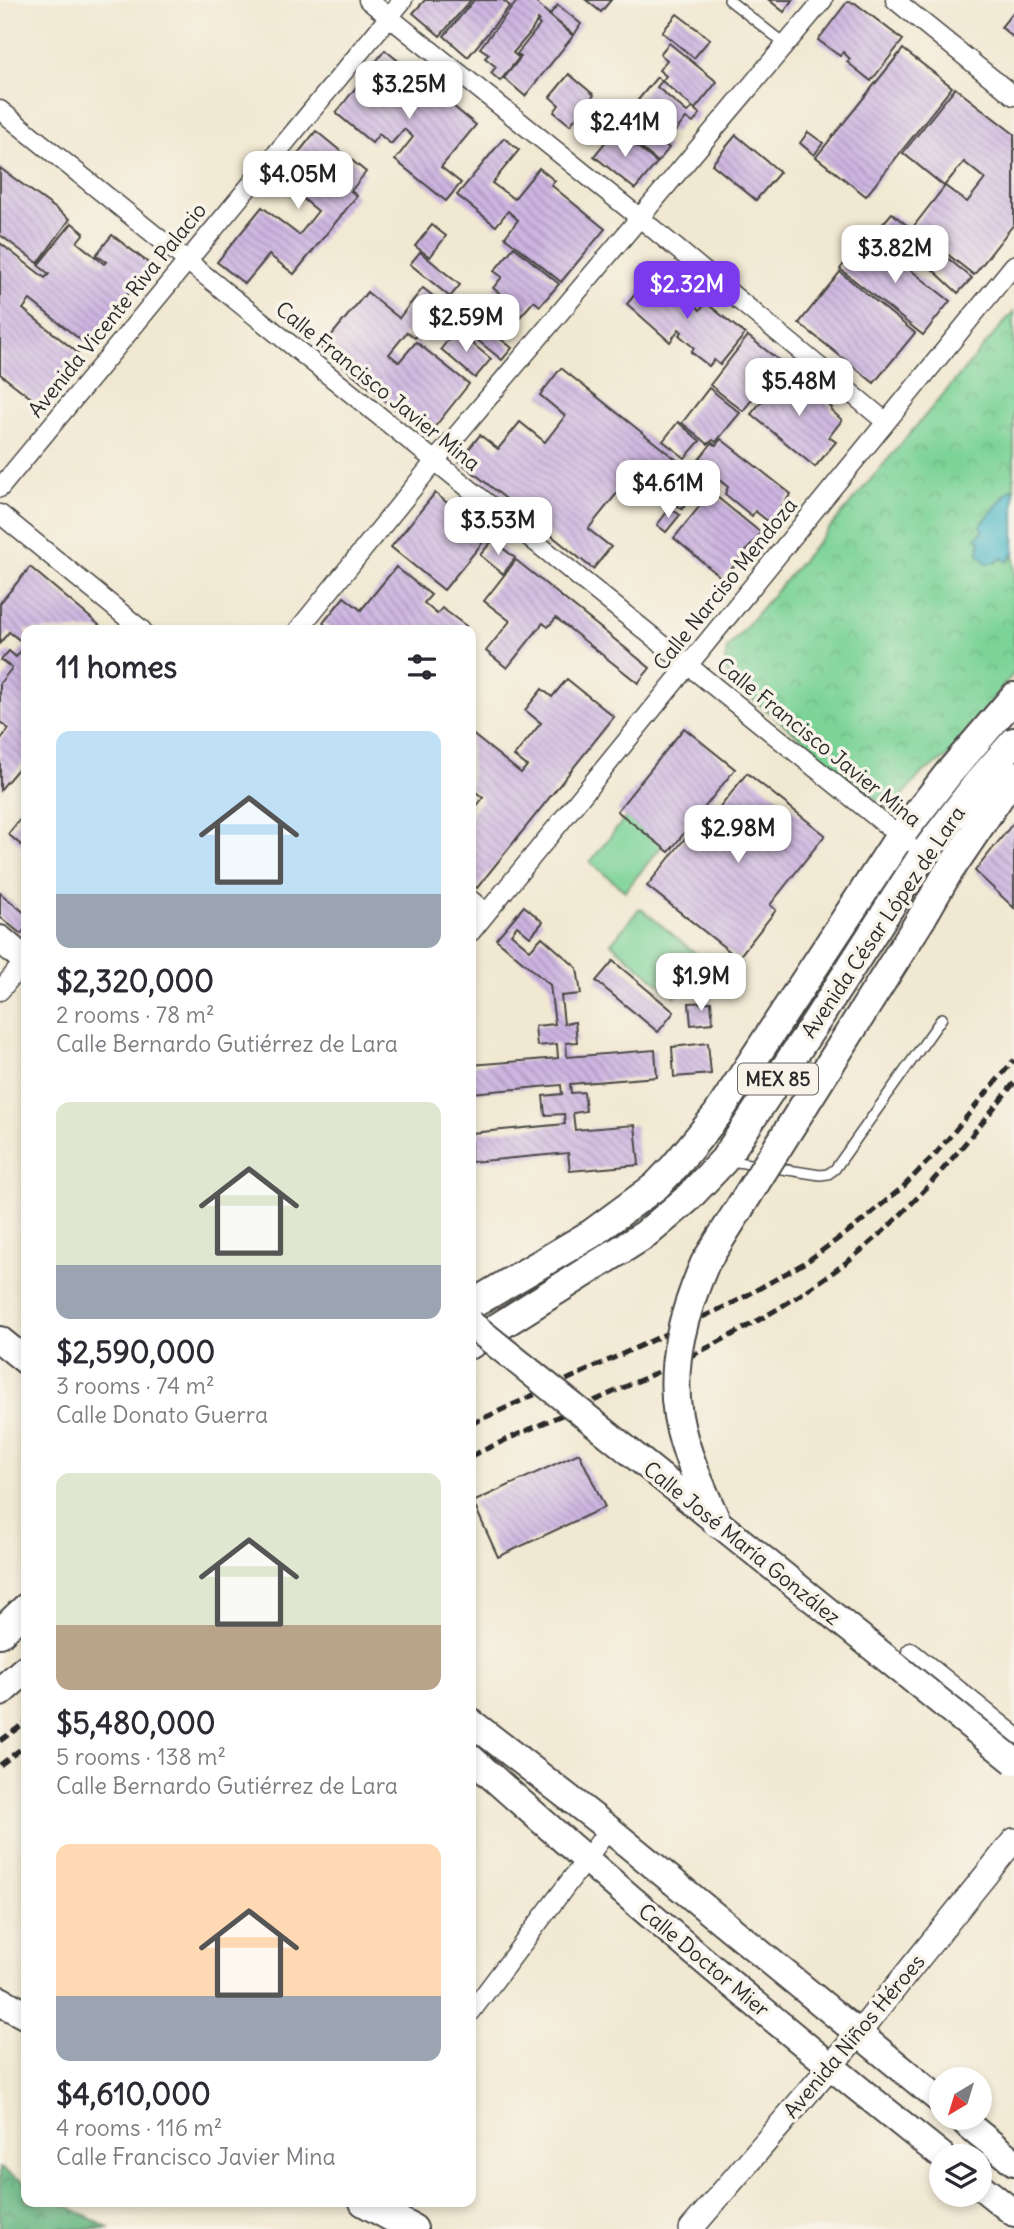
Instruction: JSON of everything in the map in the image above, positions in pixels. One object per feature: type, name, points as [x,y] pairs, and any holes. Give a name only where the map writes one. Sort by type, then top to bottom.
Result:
[{"type":"main road","name":"Avenida César López de Lara","points":[[476,1304],[592,1234],[656,1186],[718,1115],[900,836],[948,774],[1014,697]]},
{"type":"main road","name":"Avenida César López de Lara","points":[[476,1341],[646,1234],[686,1200],[724,1160],[923,855],[977,784],[1014,742]]},
{"type":"main road","points":[[717,1523],[698,1479],[678,1418],[675,1364],[690,1298],[705,1263],[723,1233],[947,874],[997,808],[1014,775]]},
{"type":"main road","points":[[0,939],[21,956]]},
{"type":"main road","points":[[697,1139],[724,1160]]},
{"type":"main road","name":"Calle José María González","points":[[476,1309],[717,1523],[1014,1761]]},
{"type":"main road","points":[[0,1340],[21,1357]]},
{"type":"main road","points":[[0,1633],[21,1613]]},
{"type":"main road","points":[[0,1692],[21,1673]]},
{"type":"main road","name":"Calle Doctor Mier","points":[[476,1726],[609,1829],[929,2091]]},
{"type":"main road","name":"Calle Doctor Mier","points":[[476,1762],[585,1860],[830,2067],[929,2146]]},
{"type":"main road","points":[[0,2001],[21,2012]]},
{"type":"main road","points":[[975,2130],[1014,2162]]},
{"type":"main road","points":[[992,2196],[1014,2213]]},
{"type":"main road","points":[[373,2207],[413,2229]]},
{"type":"street","points":[[368,0],[640,218],[886,422]]},
{"type":"street","name":"Avenida Vicente Riva Palacio","points":[[0,488],[403,0]]},
{"type":"street","points":[[302,625],[435,461],[823,0]]},
{"type":"street","points":[[895,0],[1014,96]]},
{"type":"street","name":"Calle Francisco Javier Mina","points":[[0,110],[923,855]]},
{"type":"street","name":"Calle Narciso Mendoza","points":[[476,926],[1014,265]]},
{"type":"street","points":[[0,514],[136,625]]},
{"type":"street","points":[[476,904],[486,913]]},
{"type":"street","points":[[0,991],[21,966]]},
{"type":"street","points":[[476,1308],[504,1324]]},
{"type":"street","points":[[911,1652],[1014,1735]]},
{"type":"street","points":[[476,2005],[609,1829]]},
{"type":"street","name":"Avenida Niños Héroes","points":[[691,2229],[858,2034],[1014,1840]]},
{"type":"lane","points":[[729,0],[785,44]]},
{"type":"lane","points":[[724,1160],[828,1174],[835,1169],[942,1018]]},
{"type":"green space","points":[[1014,311],[1014,673],[949,756],[922,773],[891,809],[885,807],[737,686],[726,671],[726,650]]},
{"type":"green space","points":[[642,797],[678,826],[625,891],[590,862]]},
{"type":"green space","points":[[640,908],[705,961],[675,997],[611,943]]},
{"type":"green space","points":[[0,2168],[21,2180],[21,2207],[69,2207],[110,2229],[0,2229]]},
{"type":"water","points":[[1010,489],[1014,490],[1014,553],[1007,562],[1002,558],[995,563],[986,563],[978,553],[980,541],[976,538],[983,530],[980,526]]},
{"type":"building","points":[[425,0],[471,0],[440,36],[413,13]]},
{"type":"building","points":[[474,0],[503,0],[510,6],[468,57],[444,36]]},
{"type":"building","points":[[518,0],[533,0],[573,36],[525,96],[504,78],[521,57],[517,54],[540,25],[537,22],[539,20],[538,19],[513,53],[519,58],[500,81],[491,73],[496,67],[485,58],[489,54],[480,48]]},
{"type":"building","points":[[586,0],[611,0],[601,12]]},
{"type":"building","points":[[769,0],[793,0],[784,12]]},
{"type":"building","points":[[847,2],[855,3],[903,40],[871,81],[847,62],[850,59],[843,52],[840,56],[818,40]]},
{"type":"building","points":[[558,5],[581,24],[574,35],[549,15]]},
{"type":"building","points":[[1014,11],[1014,38],[1001,27]]},
{"type":"building","points":[[677,14],[710,39],[694,58],[662,32]]},
{"type":"building","points":[[669,43],[717,82],[695,109],[662,81],[666,76],[659,70],[667,60],[660,54]]},
{"type":"building","points":[[903,49],[952,87],[866,196],[816,157]]},
{"type":"building","points":[[385,50],[476,125],[441,167],[461,183],[446,201],[395,160],[413,137],[404,129],[391,144],[379,134],[372,143],[336,113]]},
{"type":"building","points":[[569,74],[594,95],[570,125],[554,112],[559,105],[550,97]]},
{"type":"building","points":[[657,77],[662,81],[657,87],[687,112],[693,108],[700,114],[693,123],[686,118],[674,133],[638,100]]},
{"type":"building","points":[[955,88],[1014,134],[1014,224],[974,275],[913,227],[945,186],[967,202],[985,179],[964,162],[944,186],[903,153]]},
{"type":"building","points":[[629,116],[669,148],[658,162],[618,129]]},
{"type":"building","points":[[616,129],[657,163],[635,189],[594,156]]},
{"type":"building","points":[[316,131],[366,172],[351,191],[357,196],[294,274],[269,255],[245,284],[217,262],[262,207],[299,235],[318,211],[278,178]]},
{"type":"building","points":[[808,132],[823,143],[814,155],[800,143]]},
{"type":"building","points":[[736,135],[780,172],[756,200],[712,164]]},
{"type":"building","points":[[504,138],[519,150],[492,183],[514,199],[539,168],[555,181],[551,185],[605,229],[561,282],[505,237],[518,220],[508,211],[496,226],[457,195]]},
{"type":"building","points":[[0,168],[70,219],[38,263],[0,235]]},
{"type":"building","points":[[892,213],[972,278],[958,293],[880,227]]},
{"type":"building","points":[[72,223],[84,233],[77,242],[104,264],[106,262],[96,255],[112,235],[151,265],[87,345],[30,300],[23,309],[78,353],[39,404],[0,374],[0,243],[45,278],[49,274],[38,265]]},
{"type":"building","points":[[432,225],[446,236],[430,257],[415,246]]},
{"type":"building","points":[[866,235],[950,301],[923,335],[840,269]]},
{"type":"building","points":[[514,247],[559,284],[540,306],[534,301],[512,326],[489,307],[501,294],[493,288],[502,277],[494,271]]},
{"type":"building","points":[[420,252],[460,285],[450,297],[410,264]]},
{"type":"building","points":[[840,272],[915,333],[874,383],[799,323]]},
{"type":"building","points":[[652,274],[677,297],[681,293],[686,298],[692,291],[703,300],[697,307],[700,310],[706,303],[745,334],[720,365],[714,360],[709,366],[691,352],[694,348],[679,335],[682,332],[679,329],[670,342],[627,304]]},
{"type":"building","points":[[423,288],[443,304],[415,338],[407,332],[389,354],[399,362],[416,342],[469,384],[433,429],[421,430],[321,348],[367,292],[399,318]]},
{"type":"building","points":[[479,322],[512,348],[502,360],[470,334]]},
{"type":"building","points":[[456,330],[491,359],[475,378],[441,349]]},
{"type":"building","points":[[748,336],[781,362],[743,411],[710,385]]},
{"type":"building","points":[[561,368],[704,482],[682,509],[635,471],[588,529],[611,547],[593,569],[459,461],[480,435],[498,449],[520,422],[545,442],[565,416],[540,395]]},
{"type":"building","points":[[787,371],[832,408],[842,420],[829,437],[836,442],[815,467],[751,414]]},
{"type":"building","points":[[709,388],[740,413],[716,442],[713,440],[708,444],[682,423]]},
{"type":"building","points":[[678,422],[700,441],[685,458],[663,441]]},
{"type":"building","points":[[721,439],[791,494],[769,522],[755,511],[752,516],[725,494],[728,487],[697,462],[712,443],[716,445]]},
{"type":"building","points":[[711,492],[761,533],[723,579],[674,538]]},
{"type":"building","points":[[435,493],[488,536],[444,590],[391,547]]},
{"type":"building","points":[[670,508],[680,515],[666,532],[657,525]]},
{"type":"building","points":[[493,540],[515,558],[503,574],[480,555]]},
{"type":"building","points":[[516,560],[650,668],[638,683],[556,618],[548,627],[543,623],[507,668],[486,651],[510,621],[484,601]]},
{"type":"building","points":[[30,567],[99,625],[21,625],[21,641],[9,632],[0,643],[0,603]]},
{"type":"building","points":[[396,567],[431,595],[424,603],[437,614],[442,608],[465,625],[323,623],[344,597],[361,610]]},
{"type":"building","points":[[9,651],[16,657],[21,651],[21,765],[0,790],[0,740],[9,729],[0,722],[0,683],[12,668],[1,660]]},
{"type":"building","points":[[567,679],[614,717],[477,888],[476,807],[483,798],[476,792],[476,737],[521,773],[527,766],[514,756],[541,723],[525,710],[542,689],[552,697]]},
{"type":"building","points":[[684,728],[735,769],[669,852],[617,811]]},
{"type":"building","points":[[747,773],[825,835],[770,905],[776,910],[738,958],[647,886],[686,837],[693,842]]},
{"type":"building","points":[[21,818],[21,845],[8,834]]},
{"type":"building","points":[[1014,822],[1014,908],[975,871]]},
{"type":"building","points":[[0,893],[21,910],[21,934],[0,917]]},
{"type":"building","points":[[524,906],[543,922],[530,937],[517,926],[511,934],[530,950],[542,937],[577,968],[581,994],[561,996],[564,1024],[575,1022],[577,1042],[566,1043],[567,1057],[655,1050],[657,1077],[570,1084],[571,1093],[584,1092],[586,1111],[573,1113],[575,1130],[635,1125],[639,1165],[570,1171],[568,1153],[476,1162],[476,1133],[565,1124],[564,1114],[545,1115],[543,1096],[562,1094],[561,1085],[476,1093],[476,1065],[558,1058],[557,1044],[537,1046],[535,1026],[555,1024],[550,985],[496,939]]},
{"type":"building","points":[[613,961],[674,1012],[658,1032],[596,981]]},
{"type":"building","points":[[711,1002],[713,1023],[691,1025],[689,1003]]},
{"type":"building","points":[[708,1043],[711,1074],[674,1077],[672,1047]]},
{"type":"building","points":[[579,1453],[605,1507],[498,1557],[476,1509],[476,1501]]},
{"type":"railway","points":[[476,1422],[737,1301],[806,1262],[856,1226],[904,1186],[937,1152],[1014,1060]]},
{"type":"railway","points":[[476,1454],[665,1369],[759,1320],[805,1292],[848,1261],[894,1221],[936,1177],[1014,1083]]},
{"type":"railway","points":[[0,1741],[21,1726]]},
{"type":"railway","points":[[0,1765],[21,1749]]}]
